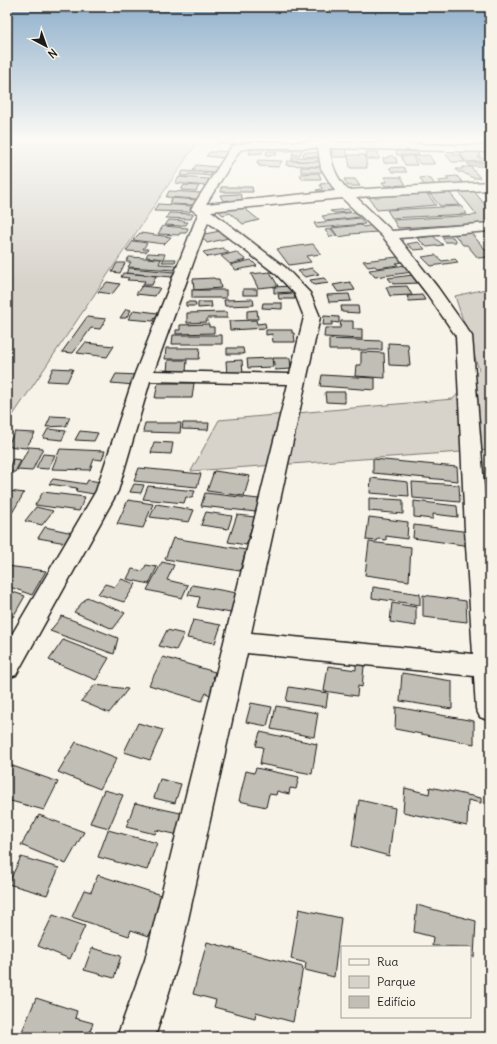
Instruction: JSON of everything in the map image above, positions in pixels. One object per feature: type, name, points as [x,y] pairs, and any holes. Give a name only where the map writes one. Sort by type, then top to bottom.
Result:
[{"type":"street","points":[[7,667],[107,491],[143,376],[201,211],[214,187]]},
{"type":"street","points":[[338,187],[389,235],[433,291],[464,336],[476,530],[490,709]]},
{"type":"street","points":[[201,211],[344,194],[477,187]]},
{"type":"street","points":[[136,1037],[162,960],[312,317],[302,292],[281,271],[201,211]]},
{"type":"street","points":[[389,235],[490,226]]},
{"type":"street","points":[[143,376],[298,379]]},
{"type":"street","points":[[237,642],[487,666]]},
{"type":"green space","points":[[7,187],[167,187],[7,424]]},
{"type":"green space","points":[[490,288],[490,450],[191,471],[219,420],[453,399],[479,370],[455,296]]},
{"type":"building","points":[[183,187],[199,187],[196,191],[181,190]]},
{"type":"building","points":[[221,187],[252,187],[253,192],[221,192]]},
{"type":"building","points":[[321,187],[332,187],[333,191],[316,190],[322,189]]},
{"type":"building","points":[[447,190],[460,205],[440,206],[427,191]]},
{"type":"building","points":[[473,190],[490,211],[490,223],[398,228],[393,220],[477,215],[458,191]]},
{"type":"building","points":[[169,191],[201,193],[198,199],[166,197]]},
{"type":"building","points":[[425,191],[436,205],[377,210],[368,196]]},
{"type":"building","points":[[240,194],[243,199],[230,202],[229,200],[223,201],[220,195]]},
{"type":"building","points":[[172,198],[197,200],[195,205],[169,204]]},
{"type":"building","points":[[158,204],[193,206],[190,212],[154,211]]},
{"type":"building","points":[[243,205],[246,208],[244,208],[259,220],[243,224],[230,213],[223,215],[217,210]]},
{"type":"building","points":[[461,206],[467,214],[392,218],[387,210]]},
{"type":"building","points":[[349,209],[351,212],[335,213],[330,211]]},
{"type":"building","points":[[355,212],[359,217],[326,221],[322,216]]},
{"type":"building","points":[[169,213],[193,214],[191,219],[166,218]]},
{"type":"building","points":[[360,218],[365,224],[317,228],[314,223]]},
{"type":"building","points":[[169,220],[188,222],[186,225],[181,226],[165,225]]},
{"type":"building","points":[[361,225],[363,227],[374,225],[379,231],[350,234],[351,235],[338,237],[332,228]]},
{"type":"building","points":[[163,226],[188,228],[186,233],[180,233],[179,235],[158,234]]},
{"type":"building","points":[[331,229],[337,236],[330,237],[325,230]]},
{"type":"building","points":[[225,230],[233,237],[207,243],[200,235]]},
{"type":"building","points":[[140,233],[171,237],[164,244],[133,240]]},
{"type":"building","points":[[471,233],[490,255],[490,257],[478,258],[467,245],[463,245],[454,234]]},
{"type":"building","points":[[433,236],[443,245],[427,247],[417,238]]},
{"type":"building","points":[[442,237],[453,237],[456,242],[445,242]]},
{"type":"building","points":[[133,241],[147,243],[143,249],[148,249],[146,252],[126,251]]},
{"type":"building","points":[[418,242],[425,249],[414,250],[407,244]]},
{"type":"building","points":[[313,244],[321,254],[306,256],[311,262],[289,265],[277,249]]},
{"type":"building","points":[[223,248],[229,253],[208,257],[203,252]]},
{"type":"building","points":[[236,252],[246,260],[230,264],[221,256]]},
{"type":"building","points":[[148,253],[165,254],[163,259],[146,257]]},
{"type":"building","points":[[435,255],[442,261],[455,259],[458,262],[431,266],[422,257]]},
{"type":"building","points":[[129,257],[161,259],[159,264],[177,265],[175,270],[128,267],[131,262],[126,262]]},
{"type":"building","points":[[398,257],[403,262],[396,263],[398,265],[377,268],[375,266],[368,267],[363,261]]},
{"type":"building","points":[[164,259],[176,259],[175,262],[162,262]]},
{"type":"building","points":[[251,260],[257,266],[236,270],[230,265]]},
{"type":"building","points":[[117,263],[125,263],[120,273],[112,272]]},
{"type":"building","points":[[406,265],[413,272],[375,277],[369,270]]},
{"type":"building","points":[[129,268],[174,272],[172,277],[126,273]]},
{"type":"building","points":[[312,268],[319,274],[305,277],[298,271]]},
{"type":"building","points":[[270,272],[278,286],[258,288],[251,274]]},
{"type":"building","points":[[123,273],[156,276],[152,285],[143,285],[145,281],[127,280],[129,278],[121,277]]},
{"type":"building","points":[[413,275],[419,283],[393,284],[388,278]]},
{"type":"building","points":[[324,278],[329,283],[314,285],[310,280]]},
{"type":"building","points":[[193,279],[219,279],[221,288],[194,290]]},
{"type":"building","points":[[107,282],[120,284],[112,294],[98,292]]},
{"type":"building","points":[[350,282],[355,290],[338,292],[333,285]]},
{"type":"building","points":[[142,286],[160,288],[155,296],[136,294]]},
{"type":"building","points":[[291,286],[292,292],[274,293],[274,287]]},
{"type":"building","points":[[407,286],[412,295],[390,296],[386,287]]},
{"type":"building","points":[[243,289],[257,289],[257,295],[243,295]]},
{"type":"building","points":[[192,290],[226,290],[226,298],[192,298]]},
{"type":"building","points":[[294,293],[295,299],[279,299],[278,294]]},
{"type":"building","points":[[349,294],[351,301],[329,302],[327,295]]},
{"type":"building","points":[[422,295],[425,300],[409,301],[407,296]]},
{"type":"building","points":[[253,299],[254,305],[225,306],[224,300]]},
{"type":"building","points":[[186,302],[195,302],[196,306],[186,306]]},
{"type":"building","points":[[198,302],[211,302],[212,307],[198,308]]},
{"type":"building","points":[[263,303],[282,303],[282,309],[262,308]]},
{"type":"building","points":[[341,306],[358,306],[359,313],[342,312]]},
{"type":"building","points":[[126,309],[131,310],[126,318],[120,318]]},
{"type":"building","points":[[134,310],[158,313],[153,321],[128,319]]},
{"type":"building","points":[[257,310],[258,319],[247,319],[247,311]]},
{"type":"building","points":[[227,312],[227,318],[207,318],[207,322],[187,323],[187,313]]},
{"type":"building","points":[[324,316],[339,317],[339,323],[332,322],[332,325],[323,325]]},
{"type":"building","points":[[87,317],[106,319],[100,329],[91,328],[73,353],[62,352]]},
{"type":"building","points":[[256,320],[257,324],[265,323],[266,328],[230,330],[229,321]]},
{"type":"building","points":[[341,321],[353,321],[353,329],[362,329],[362,339],[324,337],[325,328],[340,328]]},
{"type":"building","points":[[209,324],[209,327],[214,327],[214,333],[176,334],[176,330],[180,330],[180,325]]},
{"type":"building","points":[[266,330],[292,330],[292,333],[294,333],[295,342],[273,342],[272,334],[266,335]]},
{"type":"building","points":[[173,335],[222,335],[222,344],[172,344]]},
{"type":"building","points":[[329,339],[382,341],[382,350],[329,350]]},
{"type":"building","points":[[85,343],[114,346],[107,357],[77,353]]},
{"type":"building","points":[[388,343],[408,344],[410,366],[389,365]]},
{"type":"building","points":[[166,348],[200,348],[199,359],[165,359]]},
{"type":"building","points":[[227,348],[243,348],[244,354],[227,354]]},
{"type":"building","points":[[361,352],[384,353],[385,378],[355,376],[356,365],[361,365]]},
{"type":"building","points":[[272,358],[273,367],[248,368],[247,359]]},
{"type":"building","points":[[273,358],[290,358],[291,369],[275,370]]},
{"type":"building","points":[[168,360],[187,360],[186,372],[167,372]]},
{"type":"building","points":[[242,360],[243,375],[227,376],[226,361]]},
{"type":"building","points":[[53,368],[73,369],[67,382],[47,381]]},
{"type":"building","points":[[116,374],[139,375],[134,385],[111,383]]},
{"type":"building","points":[[322,375],[375,378],[375,390],[320,386]]},
{"type":"building","points":[[158,383],[194,383],[192,398],[155,398]]},
{"type":"building","points":[[325,392],[345,392],[345,403],[326,402]]},
{"type":"building","points":[[51,416],[70,417],[66,426],[46,427]]},
{"type":"building","points":[[145,423],[181,423],[180,433],[143,432]]},
{"type":"building","points":[[183,423],[209,423],[208,430],[182,429]]},
{"type":"building","points":[[48,429],[66,431],[62,440],[43,438]]},
{"type":"building","points":[[80,431],[98,433],[94,441],[75,440]]},
{"type":"building","points":[[15,432],[35,433],[26,448],[7,446]]},
{"type":"building","points":[[154,442],[173,443],[171,454],[151,453]]},
{"type":"building","points":[[29,447],[43,448],[32,471],[17,470]]},
{"type":"building","points":[[60,449],[105,451],[102,460],[94,459],[90,470],[52,469]]},
{"type":"building","points":[[43,454],[55,455],[48,469],[36,468]]},
{"type":"building","points":[[13,459],[21,460],[15,472],[7,472]]},
{"type":"building","points":[[373,459],[457,467],[458,481],[373,473]]},
{"type":"building","points":[[139,468],[201,474],[197,487],[134,481]]},
{"type":"building","points":[[214,471],[250,476],[244,496],[207,491]]},
{"type":"building","points":[[371,478],[408,482],[409,496],[370,493]]},
{"type":"building","points":[[53,479],[86,484],[88,480],[101,482],[94,494],[76,491],[77,488],[49,484]]},
{"type":"building","points":[[412,482],[459,485],[460,502],[413,498]]},
{"type":"building","points":[[134,484],[144,485],[141,493],[130,492]]},
{"type":"building","points":[[148,486],[195,491],[192,498],[186,497],[184,503],[143,499]]},
{"type":"building","points":[[10,491],[24,493],[12,513],[7,512],[7,497]]},
{"type":"building","points":[[43,492],[85,497],[79,511],[35,505]]},
{"type":"building","points":[[205,493],[259,499],[256,512],[201,506]]},
{"type":"building","points":[[369,498],[403,500],[403,514],[369,511]]},
{"type":"building","points":[[128,500],[153,504],[143,528],[117,524]]},
{"type":"building","points":[[414,501],[457,506],[458,517],[433,514],[433,519],[414,517]]},
{"type":"building","points":[[156,504],[194,510],[189,522],[150,517]]},
{"type":"building","points":[[36,507],[53,511],[42,525],[25,521]]},
{"type":"building","points":[[206,512],[232,516],[228,529],[201,525]]},
{"type":"building","points":[[237,515],[255,517],[246,545],[228,542]]},
{"type":"building","points":[[369,517],[408,522],[407,539],[386,536],[386,540],[366,540]]},
{"type":"building","points":[[414,525],[470,532],[470,546],[413,538]]},
{"type":"building","points":[[45,527],[73,533],[66,543],[38,538]]},
{"type":"building","points":[[173,538],[246,550],[240,571],[165,559]]},
{"type":"building","points":[[369,542],[411,547],[409,581],[365,575]]},
{"type":"building","points":[[162,562],[174,565],[167,580],[188,585],[182,598],[147,590]]},
{"type":"building","points":[[146,565],[157,567],[149,584],[127,579],[132,569],[143,571]]},
{"type":"building","points":[[7,566],[46,571],[32,595],[7,586]]},
{"type":"building","points":[[121,579],[136,584],[124,602],[98,594],[105,584],[115,587]]},
{"type":"building","points":[[192,585],[237,593],[231,613],[197,607],[200,597],[188,595]]},
{"type":"building","points":[[373,587],[420,594],[420,605],[372,598]]},
{"type":"building","points":[[7,590],[25,596],[13,617],[7,614]]},
{"type":"building","points":[[423,595],[466,601],[467,622],[423,617]]},
{"type":"building","points":[[87,597],[125,613],[113,629],[74,612]]},
{"type":"building","points":[[392,603],[416,607],[416,626],[390,622]]},
{"type":"building","points":[[62,616],[118,638],[114,654],[50,631]]},
{"type":"building","points":[[193,620],[221,625],[215,643],[187,638]]},
{"type":"building","points":[[167,630],[184,634],[176,650],[159,646]]},
{"type":"building","points":[[63,640],[109,658],[96,680],[49,660]]},
{"type":"building","points":[[163,657],[215,672],[213,678],[219,680],[212,696],[206,693],[202,701],[149,685]]},
{"type":"building","points":[[356,664],[364,666],[362,687],[358,686],[357,696],[324,691],[328,666],[356,670]]},
{"type":"building","points":[[402,673],[452,681],[452,709],[400,701]]},
{"type":"building","points":[[95,685],[128,689],[109,713],[81,701]]},
{"type":"building","points":[[289,687],[328,693],[326,707],[286,701]]},
{"type":"building","points":[[251,703],[272,707],[267,726],[246,722]]},
{"type":"building","points":[[276,706],[318,713],[314,737],[271,729]]},
{"type":"building","points":[[396,707],[474,721],[474,744],[395,729]]},
{"type":"building","points":[[138,723],[163,730],[150,760],[124,752]]},
{"type":"building","points":[[260,732],[317,744],[312,774],[260,764],[263,747],[256,746]]},
{"type":"building","points":[[76,742],[117,758],[100,789],[58,772]]},
{"type":"building","points":[[7,764],[58,782],[44,810],[7,800]]},
{"type":"building","points":[[256,768],[299,777],[296,789],[290,788],[289,794],[277,791],[276,795],[269,794],[266,807],[239,801],[246,771],[254,773]]},
{"type":"building","points":[[160,779],[181,784],[175,803],[154,798]]},
{"type":"building","points":[[430,787],[481,798],[481,803],[468,800],[467,826],[403,812],[405,788],[429,794]]},
{"type":"building","points":[[104,790],[123,795],[109,828],[90,823]]},
{"type":"building","points":[[359,800],[395,808],[389,856],[352,846]]},
{"type":"building","points":[[135,803],[185,814],[179,835],[156,830],[155,834],[126,827]]},
{"type":"building","points":[[39,815],[84,832],[66,864],[21,845]]},
{"type":"building","points":[[108,830],[157,843],[147,870],[98,857]]},
{"type":"building","points":[[21,857],[59,868],[47,895],[8,884]]},
{"type":"building","points":[[98,875],[164,896],[149,936],[131,930],[129,936],[72,917],[84,890],[91,892]]},
{"type":"building","points":[[417,905],[476,921],[474,957],[471,956],[471,946],[432,946],[433,937],[414,932]]},
{"type":"building","points":[[299,909],[341,918],[334,977],[305,970],[306,963],[291,959]]},
{"type":"building","points":[[53,915],[85,926],[70,959],[38,946]]},
{"type":"building","points":[[207,942],[303,967],[293,1022],[256,1012],[255,1018],[214,1007],[216,1000],[193,994]]},
{"type":"building","points":[[92,948],[121,956],[114,978],[84,970]]},
{"type":"building","points":[[36,998],[77,1011],[75,1018],[93,1023],[88,1037],[30,1037],[21,1034]]}]
